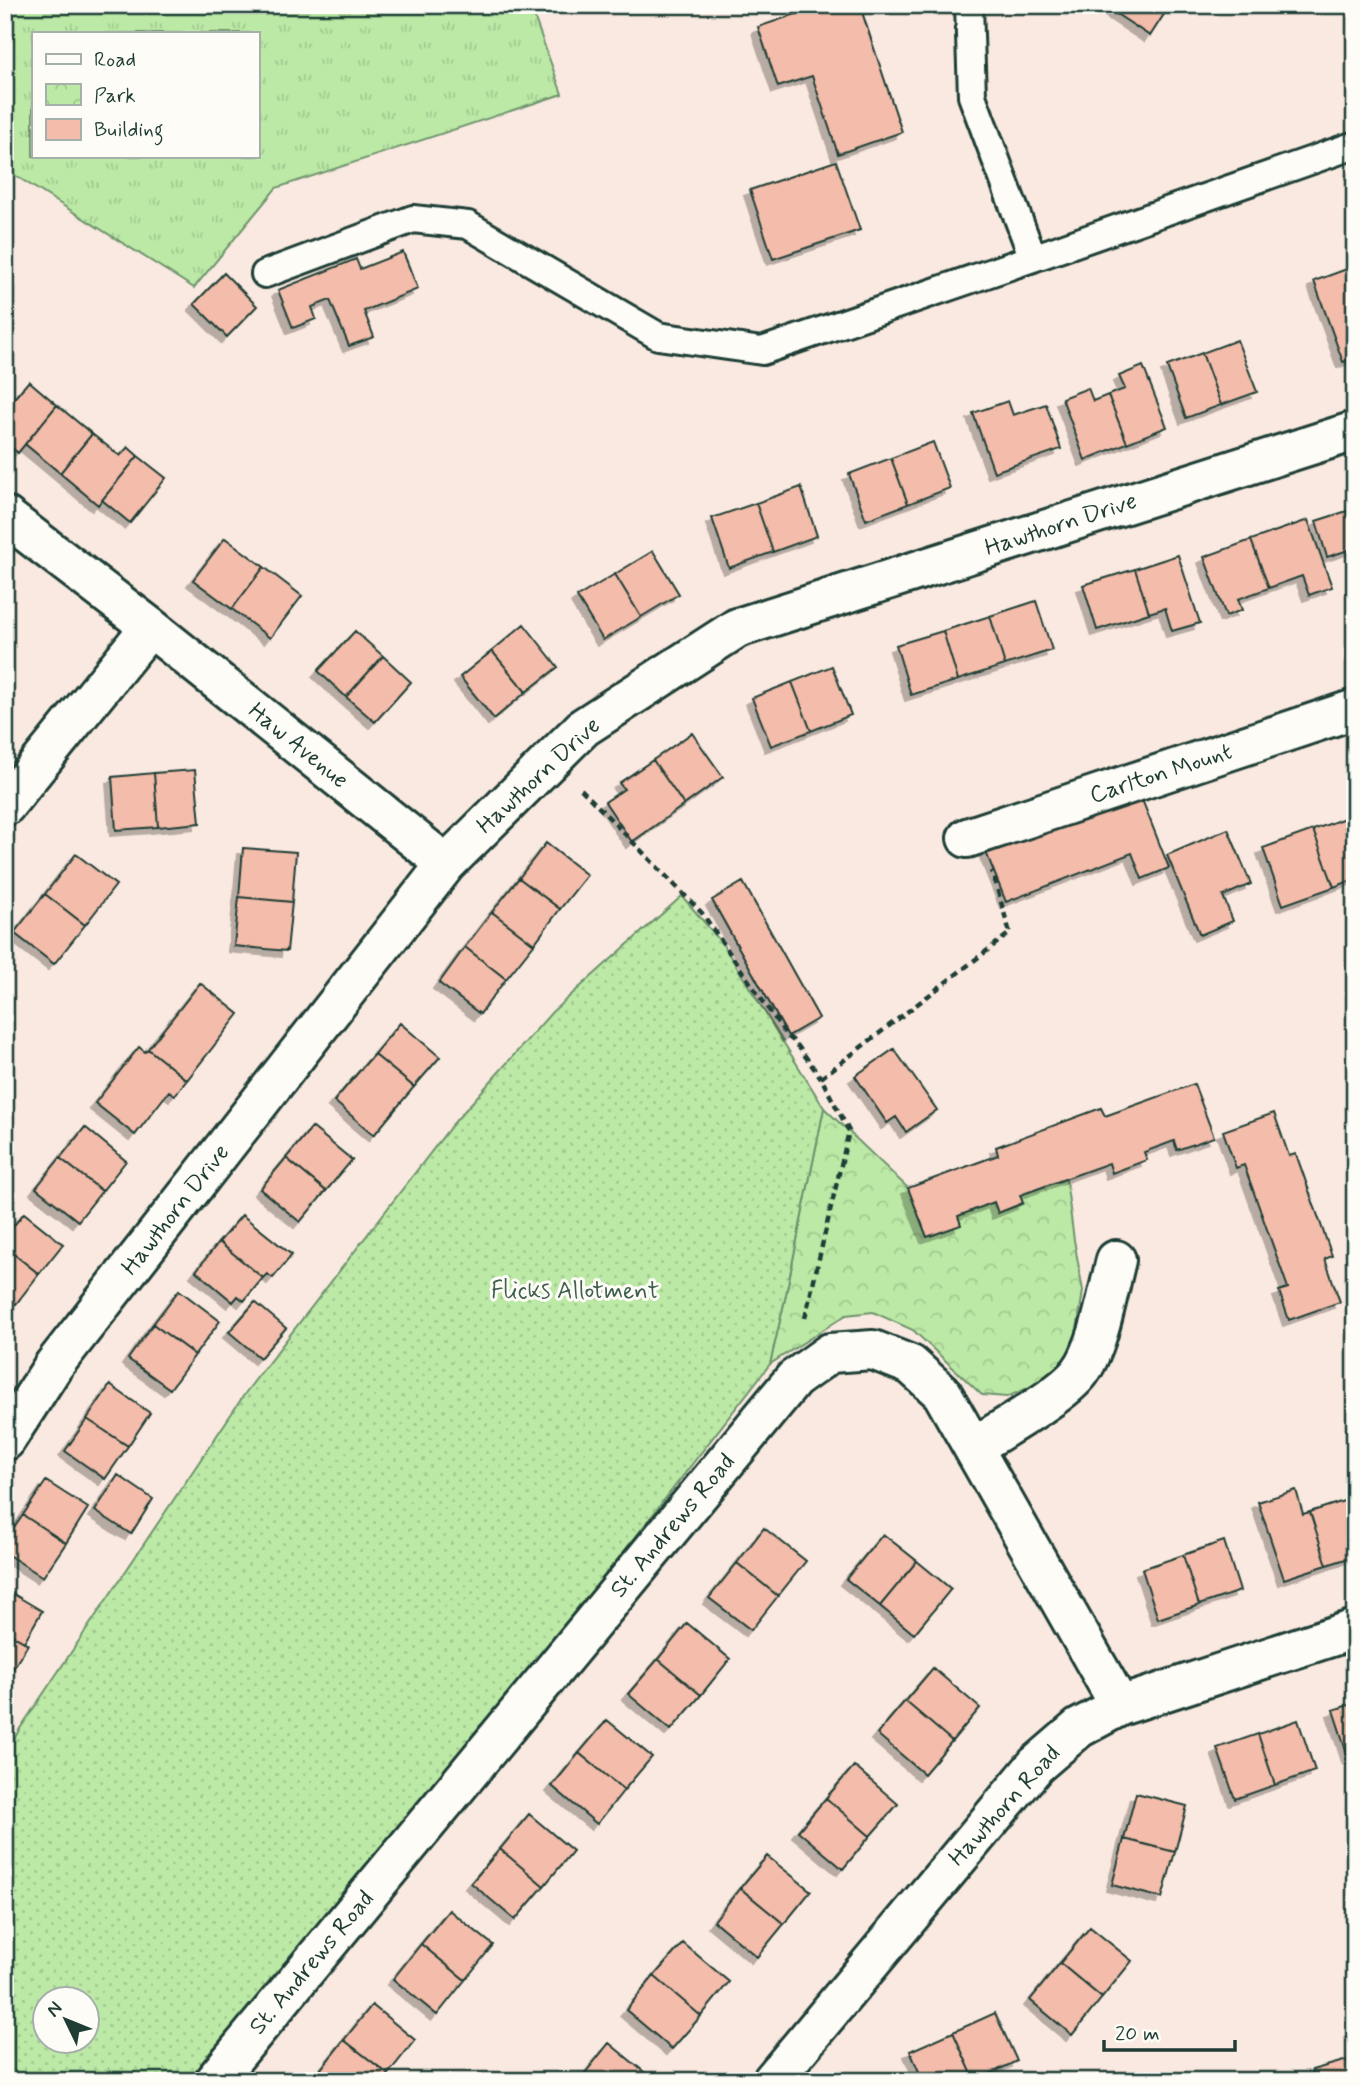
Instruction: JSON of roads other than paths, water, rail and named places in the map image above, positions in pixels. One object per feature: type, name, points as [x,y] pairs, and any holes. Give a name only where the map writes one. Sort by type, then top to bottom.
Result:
[{"type":"street","name":"Hawthorn Drive","points":[[5,1441],[54,1365],[446,864],[584,727],[737,628],[1355,431]]},
{"type":"street","name":"Haw Avenue","points":[[5,516],[150,627],[446,864]]},
{"type":"street","points":[[5,806],[150,627]]},
{"type":"street","name":"Carlton Mount","points":[[974,836],[1355,709]]},
{"type":"street","points":[[1116,1260],[1091,1353],[1080,1372],[1067,1386],[974,1447],[1120,1706]]},
{"type":"street","name":"St. Andrews Road","points":[[214,2081],[794,1379],[831,1353],[873,1350],[911,1364],[942,1393],[974,1447]]},
{"type":"street","name":"Hawthorn Road","points":[[772,2081],[1035,1765],[1079,1728],[1120,1706],[1355,1629]]},
{"type":"lane","points":[[968,5],[972,96],[1033,258]]},
{"type":"lane","points":[[265,274],[413,219],[468,225],[658,337],[762,351],[1355,145]]},
{"type":"park label","name":"Flicks Allotment","points":[[575,1291]]}]
